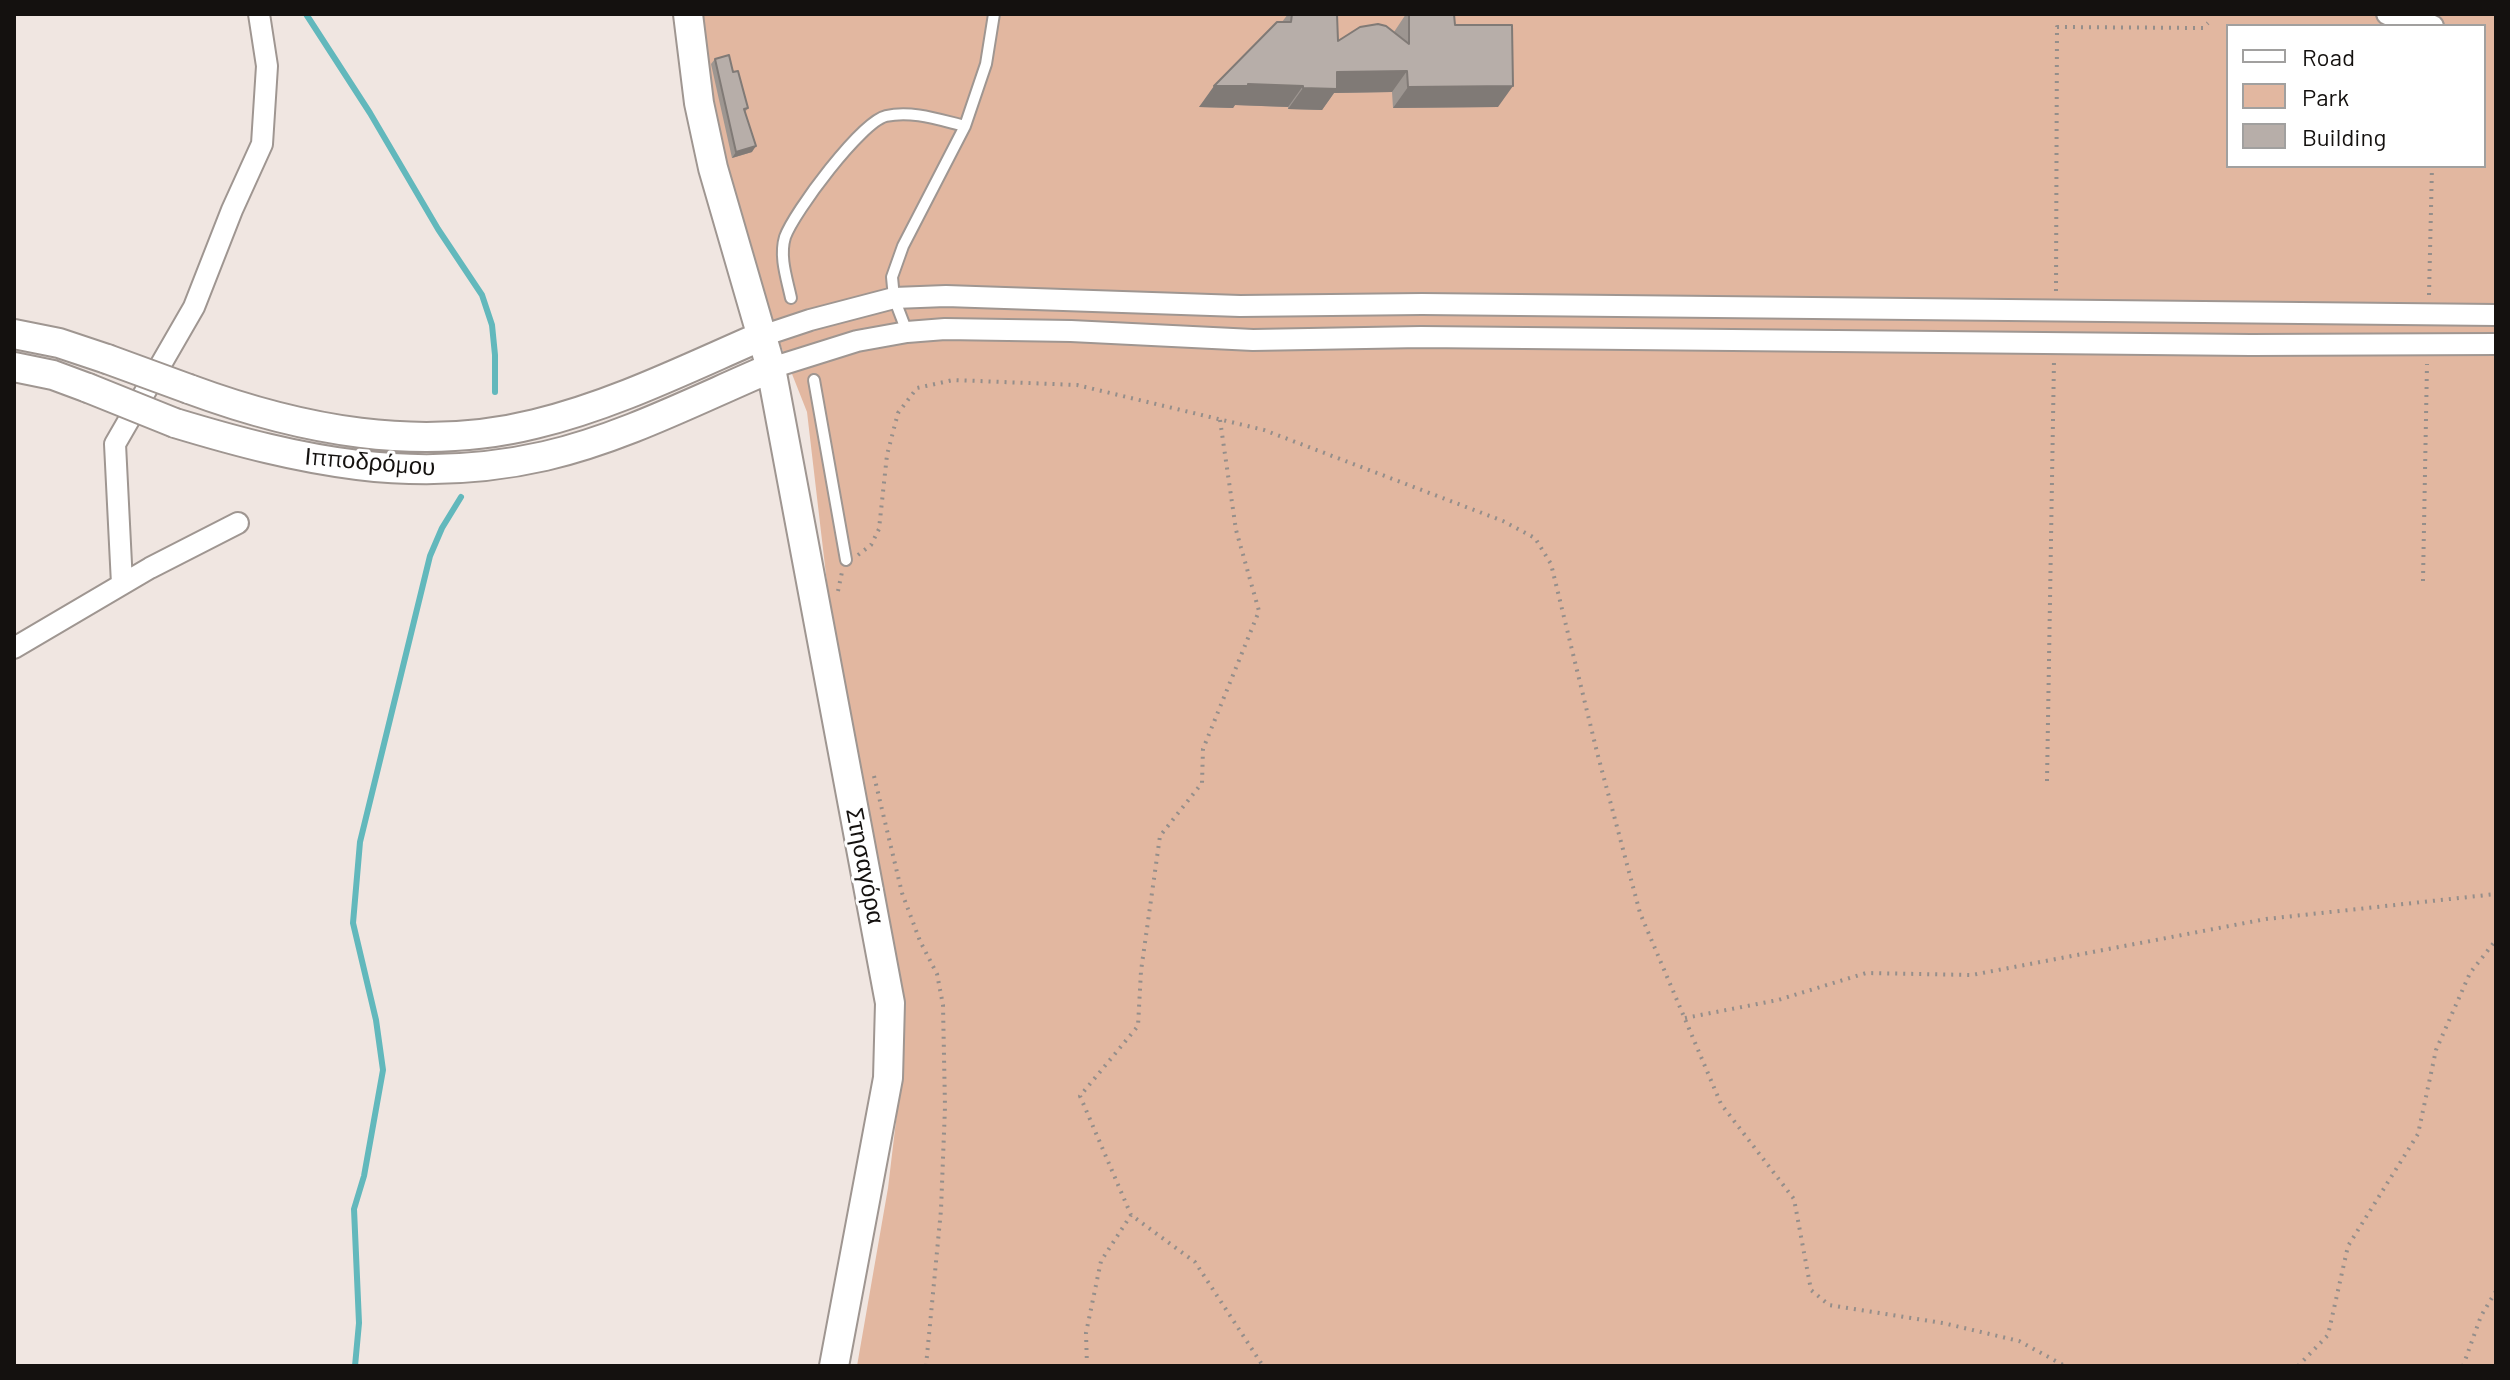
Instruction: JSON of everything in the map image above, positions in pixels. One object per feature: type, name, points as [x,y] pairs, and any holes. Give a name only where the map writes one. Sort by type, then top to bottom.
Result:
[{"type":"main road","name":"Στησαγόρα","points":[[688,14],[699,103],[713,168],[771,368],[890,1003],[888,1078],[834,1366]]},
{"type":"main road","name":"Ιπποδρόμου","points":[[14,334],[59,343],[257,413],[304,425],[395,436],[466,435],[537,424],[647,386],[762,336]]},
{"type":"main road","name":"Ιπποδρόμου","points":[[14,367],[53,375],[175,423],[259,448],[323,461],[393,469],[466,468],[546,456],[662,415],[771,368]]},
{"type":"street","points":[[122,584],[115,444],[194,307],[262,144],[267,66],[259,14]]},
{"type":"street","points":[[2387,14],[2425,24]]},
{"type":"street","points":[[762,336],[894,298],[1001,297],[1240,306],[1422,304],[2496,315]]},
{"type":"street","points":[[1421,337],[1422,304]]},
{"type":"street","points":[[771,368],[857,341],[945,329],[1071,331],[1253,340],[1421,337],[2251,345],[2496,344]]},
{"type":"street","points":[[14,648],[122,584],[238,523]]},
{"type":"lane","points":[[907,332],[894,298],[892,277],[903,246],[965,126],[986,64],[994,14]]},
{"type":"lane","points":[[791,298],[782,257],[784,239],[798,212],[860,133],[882,117],[902,113],[965,126]]},
{"type":"lane","points":[[814,380],[846,560]]},
{"type":"path","points":[[2428,316],[2432,168]]},
{"type":"path","points":[[2423,581],[2428,342]]},
{"type":"path","points":[[846,560],[871,545],[879,529],[887,455],[898,413],[917,388],[953,380],[1077,385],[1264,430],[1503,521],[1535,538],[1551,564],[1640,913],[1721,1104],[1794,1199],[1811,1290],[1829,1305],[1943,1323],[2019,1341],[2065,1366]]},
{"type":"path","points":[[1220,420],[1236,530],[1259,611],[1203,749],[1202,783],[1160,836],[1141,971],[1138,1026],[1080,1096],[1131,1215],[1195,1262],[1263,1366]]},
{"type":"path","points":[[1685,1018],[1778,1000],[1866,973],[1972,975],[2266,919],[2496,894]]},
{"type":"path","points":[[2298,1366],[2328,1335],[2348,1246],[2418,1134],[2436,1050],[2470,973],[2496,940]]},
{"type":"path","points":[[1087,1366],[1086,1333],[1101,1261],[1131,1215]]},
{"type":"path","points":[[2463,1366],[2481,1316],[2496,1291]]},
{"type":"green space","points":[[701,14],[2496,14],[2496,1366],[857,1366],[888,1188],[901,1079],[834,643],[807,412],[751,270],[708,110]]},
{"type":"building","points":[[1292,14],[1337,14],[1338,41],[1360,27],[1378,24],[1386,26],[1409,44],[1409,14],[1454,14],[1455,25],[1512,25],[1513,86],[1408,87],[1407,71],[1337,72],[1337,89],[1248,84],[1214,86],[1277,22],[1291,22]]},
{"type":"building","points":[[729,55],[733,72],[738,71],[748,108],[744,109],[756,146],[736,152],[715,59]]},
{"type":"waterway","points":[[306,14],[482,295],[492,325],[495,392]]},
{"type":"waterway","points":[[355,1366],[359,1323],[354,1209],[364,1176],[383,1070],[376,1020],[353,923],[360,842],[430,556],[442,528],[461,497]]}]
